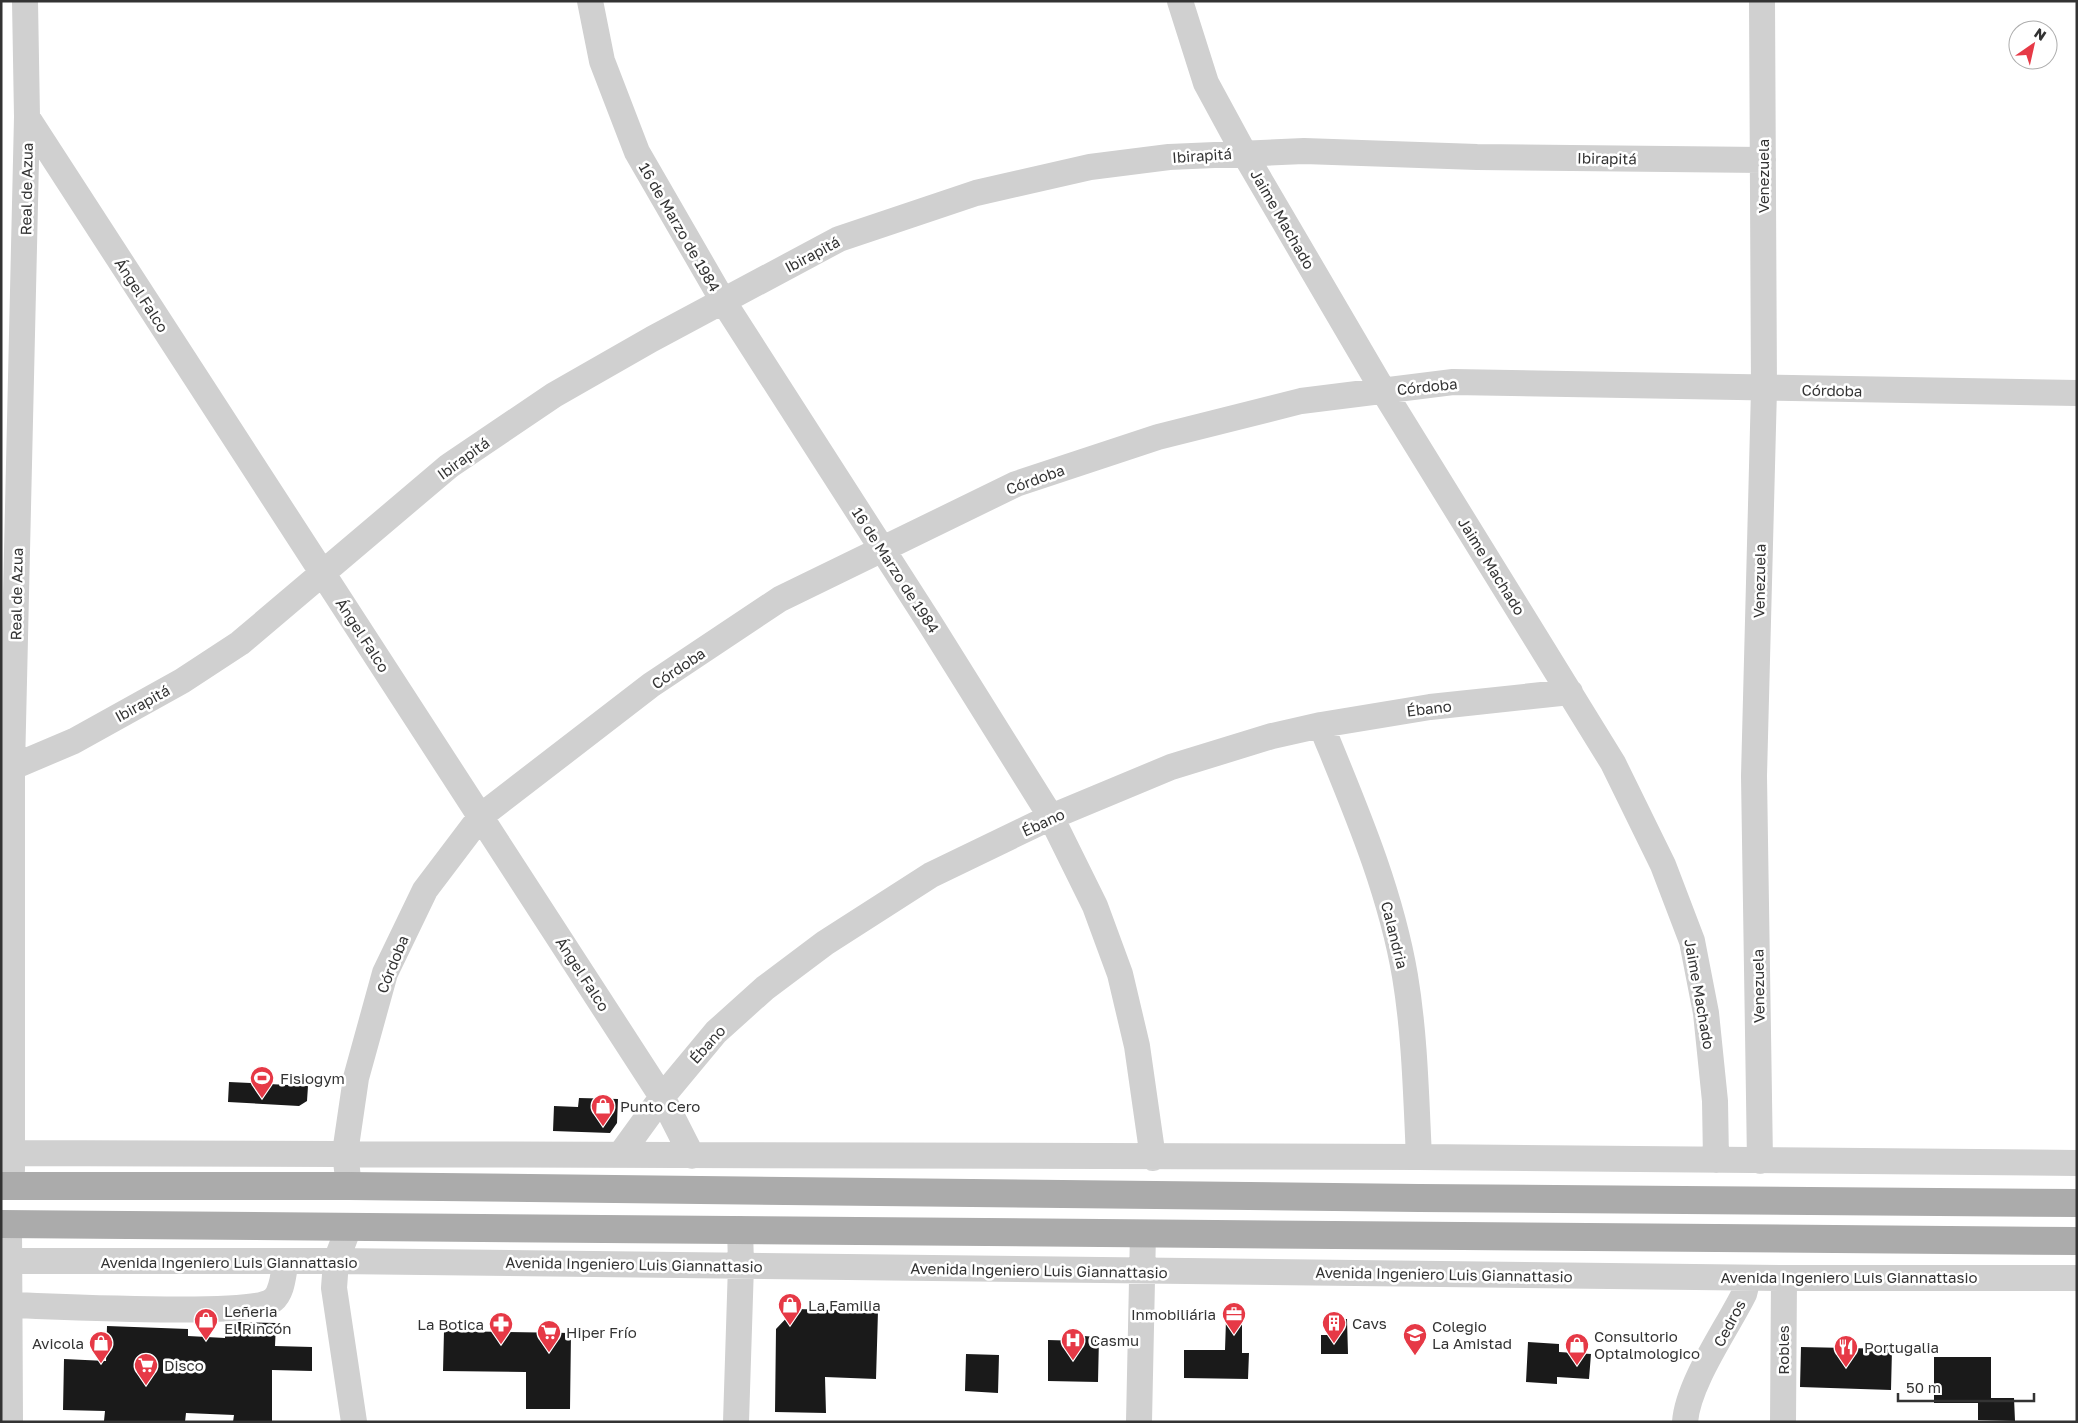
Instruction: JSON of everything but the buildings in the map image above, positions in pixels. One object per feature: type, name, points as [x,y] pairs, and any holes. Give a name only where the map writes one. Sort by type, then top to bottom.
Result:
[{"type":"main road","points":[[7,1186],[349,1186],[2077,1203]]},
{"type":"main road","points":[[5,1224],[2077,1241]]},
{"type":"street","name":"Real de Azua","points":[[7,1186],[7,770],[27,117],[25,1]]},
{"type":"street","name":"16 de Marzo de 1984","points":[[590,1],[602,61],[637,152],[723,301],[882,548],[1051,817],[1095,906],[1120,974],[1137,1046],[1153,1158]]},
{"type":"street","name":"Jaime Machado","points":[[1180,1],[1206,83],[1244,152],[1384,392],[1613,763],[1664,865],[1692,941],[1706,1013],[1715,1101],[1716,1160]]},
{"type":"street","name":"Venezuela","points":[[1760,1161],[1754,776],[1764,389],[1762,1]]},
{"type":"street","name":"Ángel Falco","points":[[27,117],[662,1097],[692,1156]]},
{"type":"street","name":"Ibirapitá","points":[[7,770],[74,741],[182,681],[240,643],[449,466],[554,395],[652,339],[839,239],[976,193],[1090,167],[1169,157],[1244,152],[1313,152],[1477,157],[1763,160]]},
{"type":"street","name":"Córdoba","points":[[349,1186],[345,1153],[356,1078],[385,973],[425,890],[481,816],[668,674],[780,599],[1016,484],[1158,437],[1301,402],[1454,382],[1764,389],[2077,393]]},
{"type":"street","name":"Ébano","points":[[620,1156],[662,1097],[716,1032],[765,988],[825,943],[932,875],[1051,817],[1171,767],[1272,736],[1321,725],[1430,707],[1570,692]]},
{"type":"street","name":"Calandria","points":[[1321,725],[1365,833],[1389,906],[1401,958],[1414,1042],[1419,1157]]},
{"type":"street","points":[[7,1154],[345,1153],[1153,1158],[1419,1157],[2077,1163]]},
{"type":"street","points":[[5,1224],[5,1261],[10,1305],[10,1422]]},
{"type":"street","points":[[349,1227],[336,1261],[334,1288],[354,1422]]},
{"type":"street","points":[[736,1422],[741,1265],[740,1229]]},
{"type":"street","points":[[1139,1422],[1143,1233]]},
{"type":"street","name":"Avenida Ingeniero Luis Giannattasio","points":[[5,1261],[336,1261],[1748,1278],[2077,1278]]},
{"type":"street","points":[[10,1305],[208,1310],[262,1306],[279,1294],[286,1261]]},
{"type":"street","name":"Cedros","points":[[1685,1422],[1689,1402],[1696,1384],[1744,1294],[1748,1278]]},
{"type":"street","name":"Robles","points":[[1782,1422],[1784,1278]]},
{"type":"place","name":"Fisiogym","points":[[262,1099]]},
{"type":"place","name":"Punto Cero","points":[[603,1127]]},
{"type":"place","name":"La Familia","points":[[790,1326]]},
{"type":"place","name":"Inmobiliária","points":[[1234,1335]]},
{"type":"place","name":"Leñeria El Rincón","points":[[206,1341]]},
{"type":"place","name":"Cavs","points":[[1334,1344]]},
{"type":"place","name":"La Botica","points":[[501,1345]]},
{"type":"place","name":"Hiper Frío","points":[[549,1353]]},
{"type":"place","name":"Colegio La Amistad","points":[[1415,1356]]},
{"type":"place","name":"Casmu","points":[[1073,1361]]},
{"type":"place","name":"Avicola","points":[[101,1364]]},
{"type":"place","name":"Consultorio Optalmologico","points":[[1577,1366]]},
{"type":"place","name":"Portugalia","points":[[1846,1368]]},
{"type":"place","name":"Disco","points":[[146,1386]]}]
